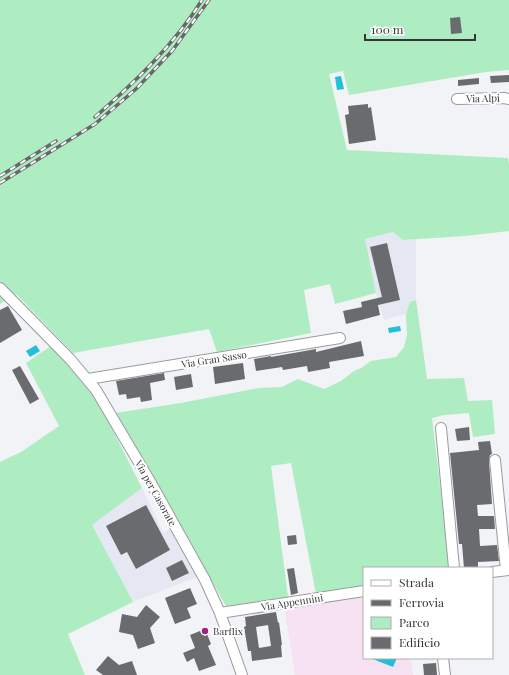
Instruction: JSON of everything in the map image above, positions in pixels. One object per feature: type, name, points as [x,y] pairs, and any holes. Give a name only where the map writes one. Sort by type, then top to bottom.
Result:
[{"type":"street","name":"Via Alpi","points":[[457,99],[509,99]]},
{"type":"street","name":"Via per Casorate","points":[[0,288],[40,328],[88,379],[96,390],[151,483],[205,580],[220,613],[242,675]]},
{"type":"street","name":"Via Gran Sasso","points":[[88,379],[340,338]]},
{"type":"street","points":[[441,428],[454,567]]},
{"type":"street","points":[[493,572],[507,570],[495,460]]},
{"type":"street","name":"Via Appennini","points":[[220,613],[363,591]]},
{"type":"street","points":[[443,659],[445,675]]},
{"type":"shaded area","points":[[393,232],[403,240],[416,239],[416,300],[410,302],[406,314],[384,320],[376,293],[364,239]]},
{"type":"shaded area","points":[[142,488],[163,532],[171,529],[197,577],[133,602],[92,525]]},
{"type":"shaded area","points":[[363,595],[363,659],[411,659],[413,675],[295,675],[284,606]]},
{"type":"green space","points":[[0,0],[509,0],[509,70],[486,72],[349,95],[343,71],[329,74],[347,150],[508,158],[509,231],[465,236],[403,240],[393,232],[365,239],[376,293],[335,304],[330,284],[304,290],[311,333],[217,352],[209,329],[73,353],[16,294],[0,304]]},
{"type":"green space","points":[[416,300],[427,379],[464,378],[468,401],[492,400],[495,434],[473,437],[469,413],[444,415],[432,418],[450,567],[363,567],[363,586],[316,594],[291,463],[271,466],[288,597],[226,606],[116,413],[181,403],[259,388],[282,387],[298,379],[324,389],[341,381],[371,361],[396,357],[404,347],[407,335],[406,314],[410,302]]},
{"type":"green space","points":[[51,346],[85,384],[101,407],[142,488],[92,525],[133,602],[68,634],[85,675],[0,675],[0,462],[21,452],[59,426],[26,363]]},
{"type":"water","points":[[341,76],[344,89],[337,90],[335,77]]},
{"type":"water","points":[[400,326],[401,331],[389,333],[388,328]]},
{"type":"water","points":[[36,345],[40,351],[30,357],[26,351]]},
{"type":"water","points":[[373,659],[397,659],[393,667]]},
{"type":"building","points":[[460,17],[462,33],[451,34],[450,18]]},
{"type":"building","points":[[509,75],[509,82],[491,83],[490,76]]},
{"type":"building","points":[[479,78],[479,84],[458,86],[458,80]]},
{"type":"building","points":[[368,104],[368,108],[371,107],[376,140],[349,144],[345,115],[349,114],[348,106]]},
{"type":"building","points":[[387,243],[400,300],[378,305],[380,315],[346,324],[343,311],[362,307],[361,302],[382,297],[370,247]]},
{"type":"building","points":[[8,306],[22,330],[0,343],[0,310]]},
{"type":"building","points":[[361,341],[364,356],[329,362],[330,368],[308,372],[307,366],[283,370],[282,367],[256,371],[254,359],[316,349],[316,352]]},
{"type":"building","points":[[243,363],[245,379],[215,384],[213,367]]},
{"type":"building","points":[[20,366],[39,399],[30,404],[12,370]]},
{"type":"building","points":[[164,373],[165,380],[150,383],[152,400],[141,402],[140,397],[127,399],[126,394],[119,395],[116,381]]},
{"type":"building","points":[[191,374],[193,387],[176,390],[174,377]]},
{"type":"building","points":[[469,427],[470,440],[457,441],[455,429]]},
{"type":"building","points":[[490,441],[492,454],[490,455],[489,461],[492,504],[477,505],[478,516],[494,516],[495,529],[479,529],[480,546],[497,545],[499,561],[478,562],[478,567],[464,567],[462,544],[459,544],[450,453],[479,450],[478,442]]},
{"type":"building","points":[[146,505],[170,550],[136,569],[127,552],[121,555],[106,526]]},
{"type":"building","points":[[296,535],[297,544],[288,545],[287,536]]},
{"type":"building","points":[[182,560],[189,573],[172,581],[166,568]]},
{"type":"building","points":[[294,568],[298,593],[291,595],[287,569]]},
{"type":"building","points":[[190,588],[197,604],[187,608],[191,618],[175,624],[165,598]]},
{"type":"building","points":[[146,605],[160,617],[150,628],[155,643],[138,649],[133,635],[119,632],[122,614],[137,617]]},
{"type":"building","points":[[276,612],[278,623],[279,622],[282,657],[252,661],[251,651],[248,651],[244,627],[246,626],[245,617]],"holes":[[[268,625],[271,646],[259,648],[256,627]]]},
{"type":"building","points":[[205,629],[211,644],[208,646],[216,665],[199,671],[194,658],[187,662],[183,653],[195,648],[190,635]]},
{"type":"building","points":[[108,656],[119,665],[132,661],[137,675],[103,675],[96,670]]},
{"type":"building","points":[[436,663],[437,675],[424,675],[423,664]]},
{"type":"railway","points":[[95,117],[125,90],[166,48],[191,17],[202,0]]},
{"type":"railway","points":[[0,183],[95,124],[136,89],[172,51],[209,0]]},
{"type":"railway","points":[[0,176],[56,141]]},
{"type":"place","name":"Barflix","points":[[205,631]]}]
